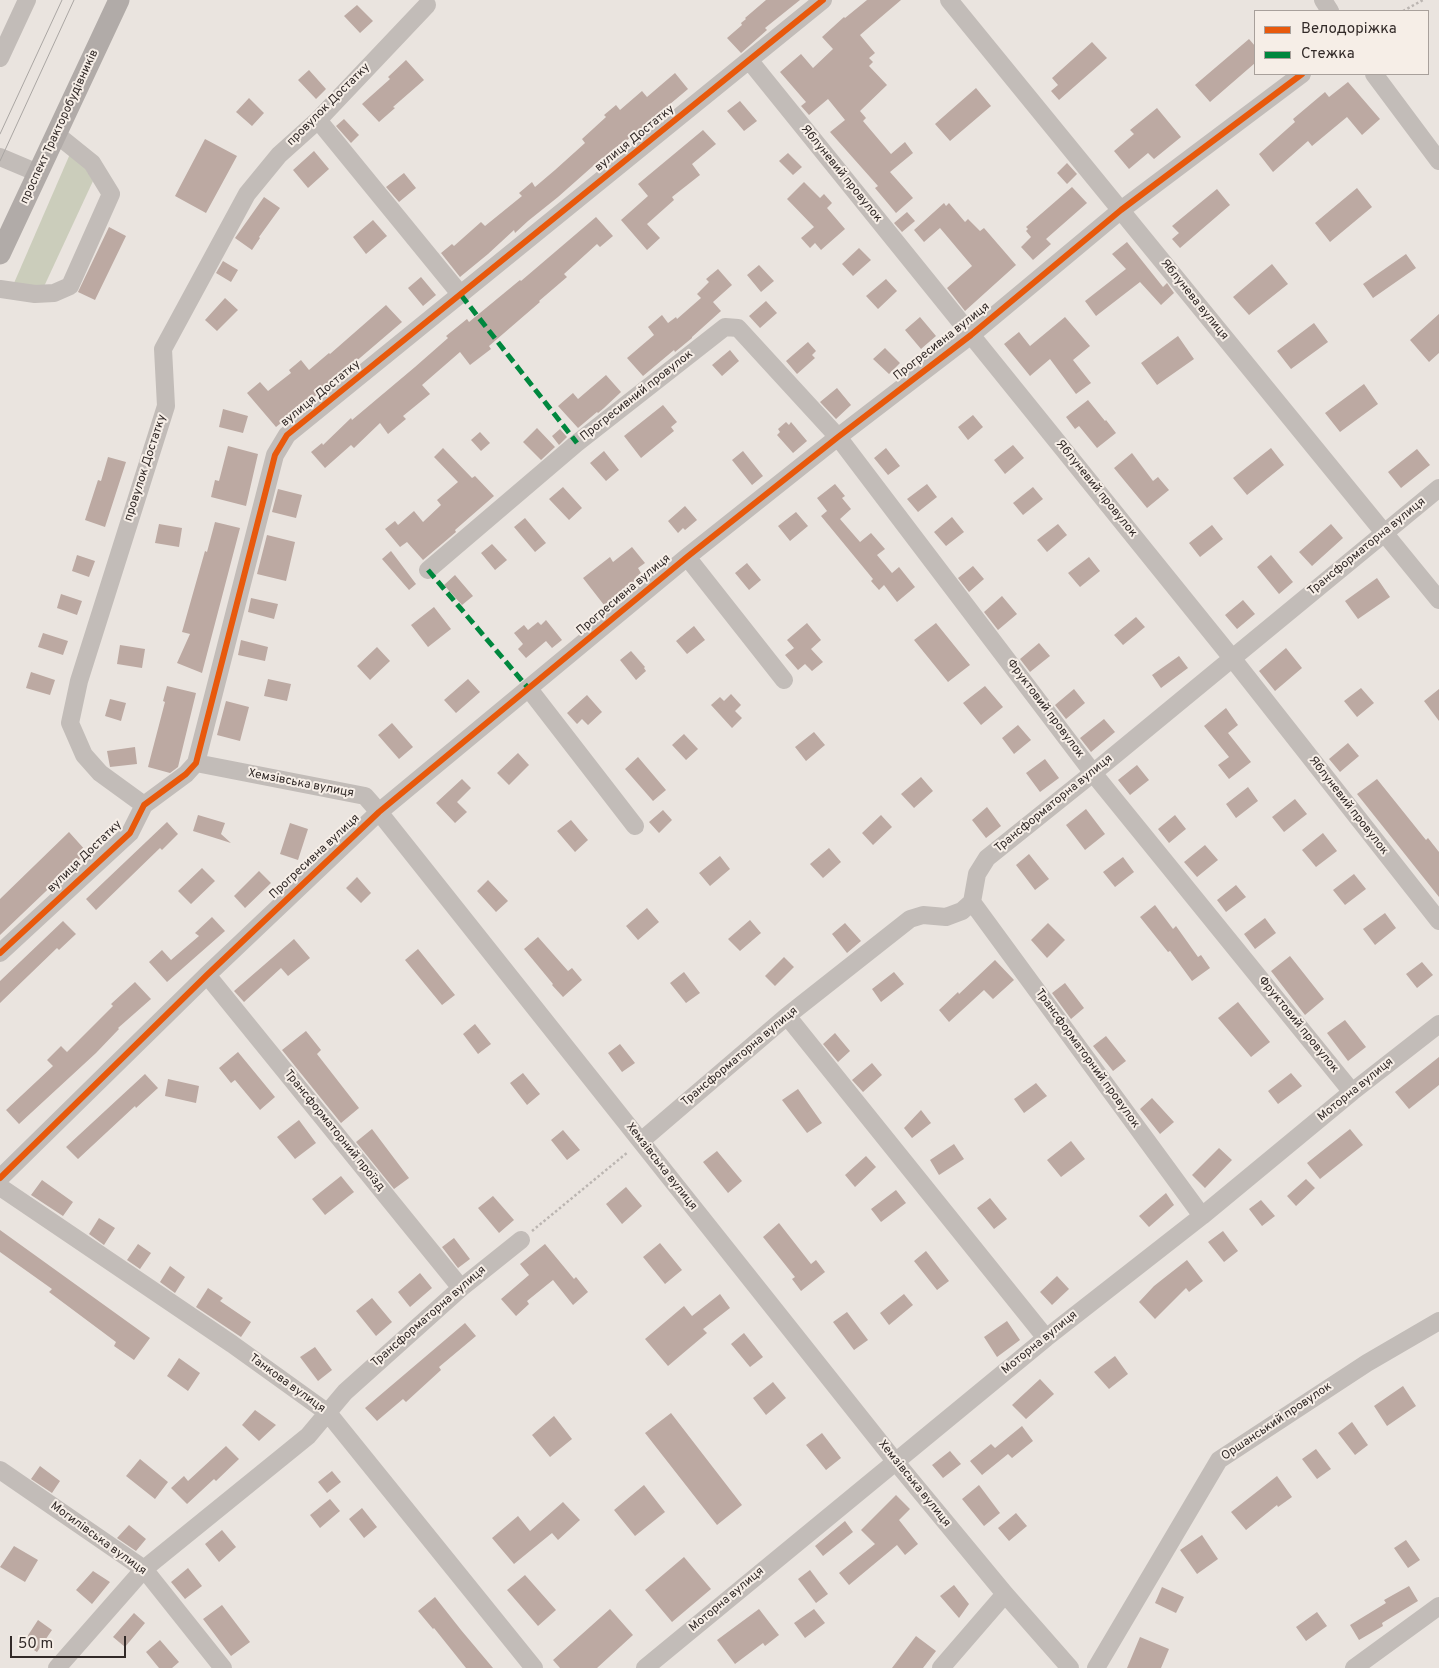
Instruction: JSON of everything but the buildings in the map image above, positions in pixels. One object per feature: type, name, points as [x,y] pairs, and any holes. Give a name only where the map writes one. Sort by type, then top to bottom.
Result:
[{"type":"main road","name":"проспект Тракторобудівників","points":[[0,254],[119,0]]},
{"type":"street","points":[[0,58],[27,0]]},
{"type":"street","name":"вулиця Достатку","points":[[0,953],[130,833],[144,805],[186,774],[196,763],[275,456],[287,435],[823,0]]},
{"type":"street","name":"Яблунева вулиця","points":[[949,0],[1439,600]]},
{"type":"street","name":"провулок Достатку","points":[[144,805],[100,774],[84,755],[70,722],[79,681],[166,406],[163,349],[247,194],[279,155],[318,120],[427,6]]},
{"type":"street","name":"Яблуневий провулок","points":[[749,60],[1232,658],[1439,921]]},
{"type":"street","name":"Прогресивна вулиця","points":[[0,1178],[207,975],[379,812],[687,557],[838,437],[971,335],[1121,210],[1301,75]]},
{"type":"street","points":[[1375,75],[1439,161]]},
{"type":"street","points":[[318,120],[461,295]]},
{"type":"street","points":[[0,289],[35,294],[54,293],[70,286],[111,194],[92,163],[56,134]]},
{"type":"street","points":[[0,157],[38,173]]},
{"type":"street","name":"Прогресивний провулок","points":[[428,570],[577,443],[725,327],[738,328],[838,437]]},
{"type":"street","name":"Фруктовий провулок","points":[[838,437],[1093,772],[1352,1092]]},
{"type":"street","name":"Трансформаторна вулиця","points":[[641,1142],[787,1016],[910,919],[923,916],[946,917],[962,910],[972,902],[977,874],[987,858],[1439,488]]},
{"type":"street","points":[[687,557],[784,680]]},
{"type":"street","points":[[529,689],[635,826]]},
{"type":"street","name":"Хемзівська вулиця","points":[[196,763],[365,796],[895,1462],[1005,1594],[1070,1668]]},
{"type":"street","name":"Трансформаторний провулок","points":[[972,902],[1202,1216]]},
{"type":"street","name":"Трансформаторний проїзд","points":[[207,975],[461,1288]]},
{"type":"street","points":[[787,1016],[1046,1338]]},
{"type":"street","name":"Моторна вулиця","points":[[645,1668],[1046,1338],[1202,1216],[1352,1092],[1439,1024]]},
{"type":"street","name":"Танкова вулиця","points":[[0,1187],[232,1344],[328,1413],[534,1668]]},
{"type":"street","name":"Трансформаторна вулиця","points":[[57,1668],[144,1569],[308,1436],[345,1392],[461,1288],[520,1240]]},
{"type":"street","name":"Оршанський провулок","points":[[1096,1668],[1219,1460],[1367,1363],[1439,1321]]},
{"type":"street","name":"Могилівська вулиця","points":[[0,1470],[144,1569],[223,1668]]},
{"type":"street","points":[[941,1668],[1005,1594]]},
{"type":"street","points":[[1354,1668],[1439,1606]]},
{"type":"path","points":[[1404,10],[1423,0]]},
{"type":"path","points":[[520,1240],[641,1142]]},
{"type":"green space","points":[[73,147],[93,181],[41,293],[11,290]]},
{"type":"tram line","points":[[0,134],[62,0]]},
{"type":"tram line","points":[[0,161],[74,0]]},
{"type":"marked path","points":[[461,295],[577,443]]},
{"type":"marked path","points":[[428,570],[529,689]]},
{"type":"cycle path","points":[[0,953],[130,833],[144,805],[186,774],[196,763],[275,455],[287,435],[823,0]]},
{"type":"cycle path","points":[[0,1178],[207,975],[379,812],[687,557],[838,437],[971,335],[1121,210],[1301,75]]}]
